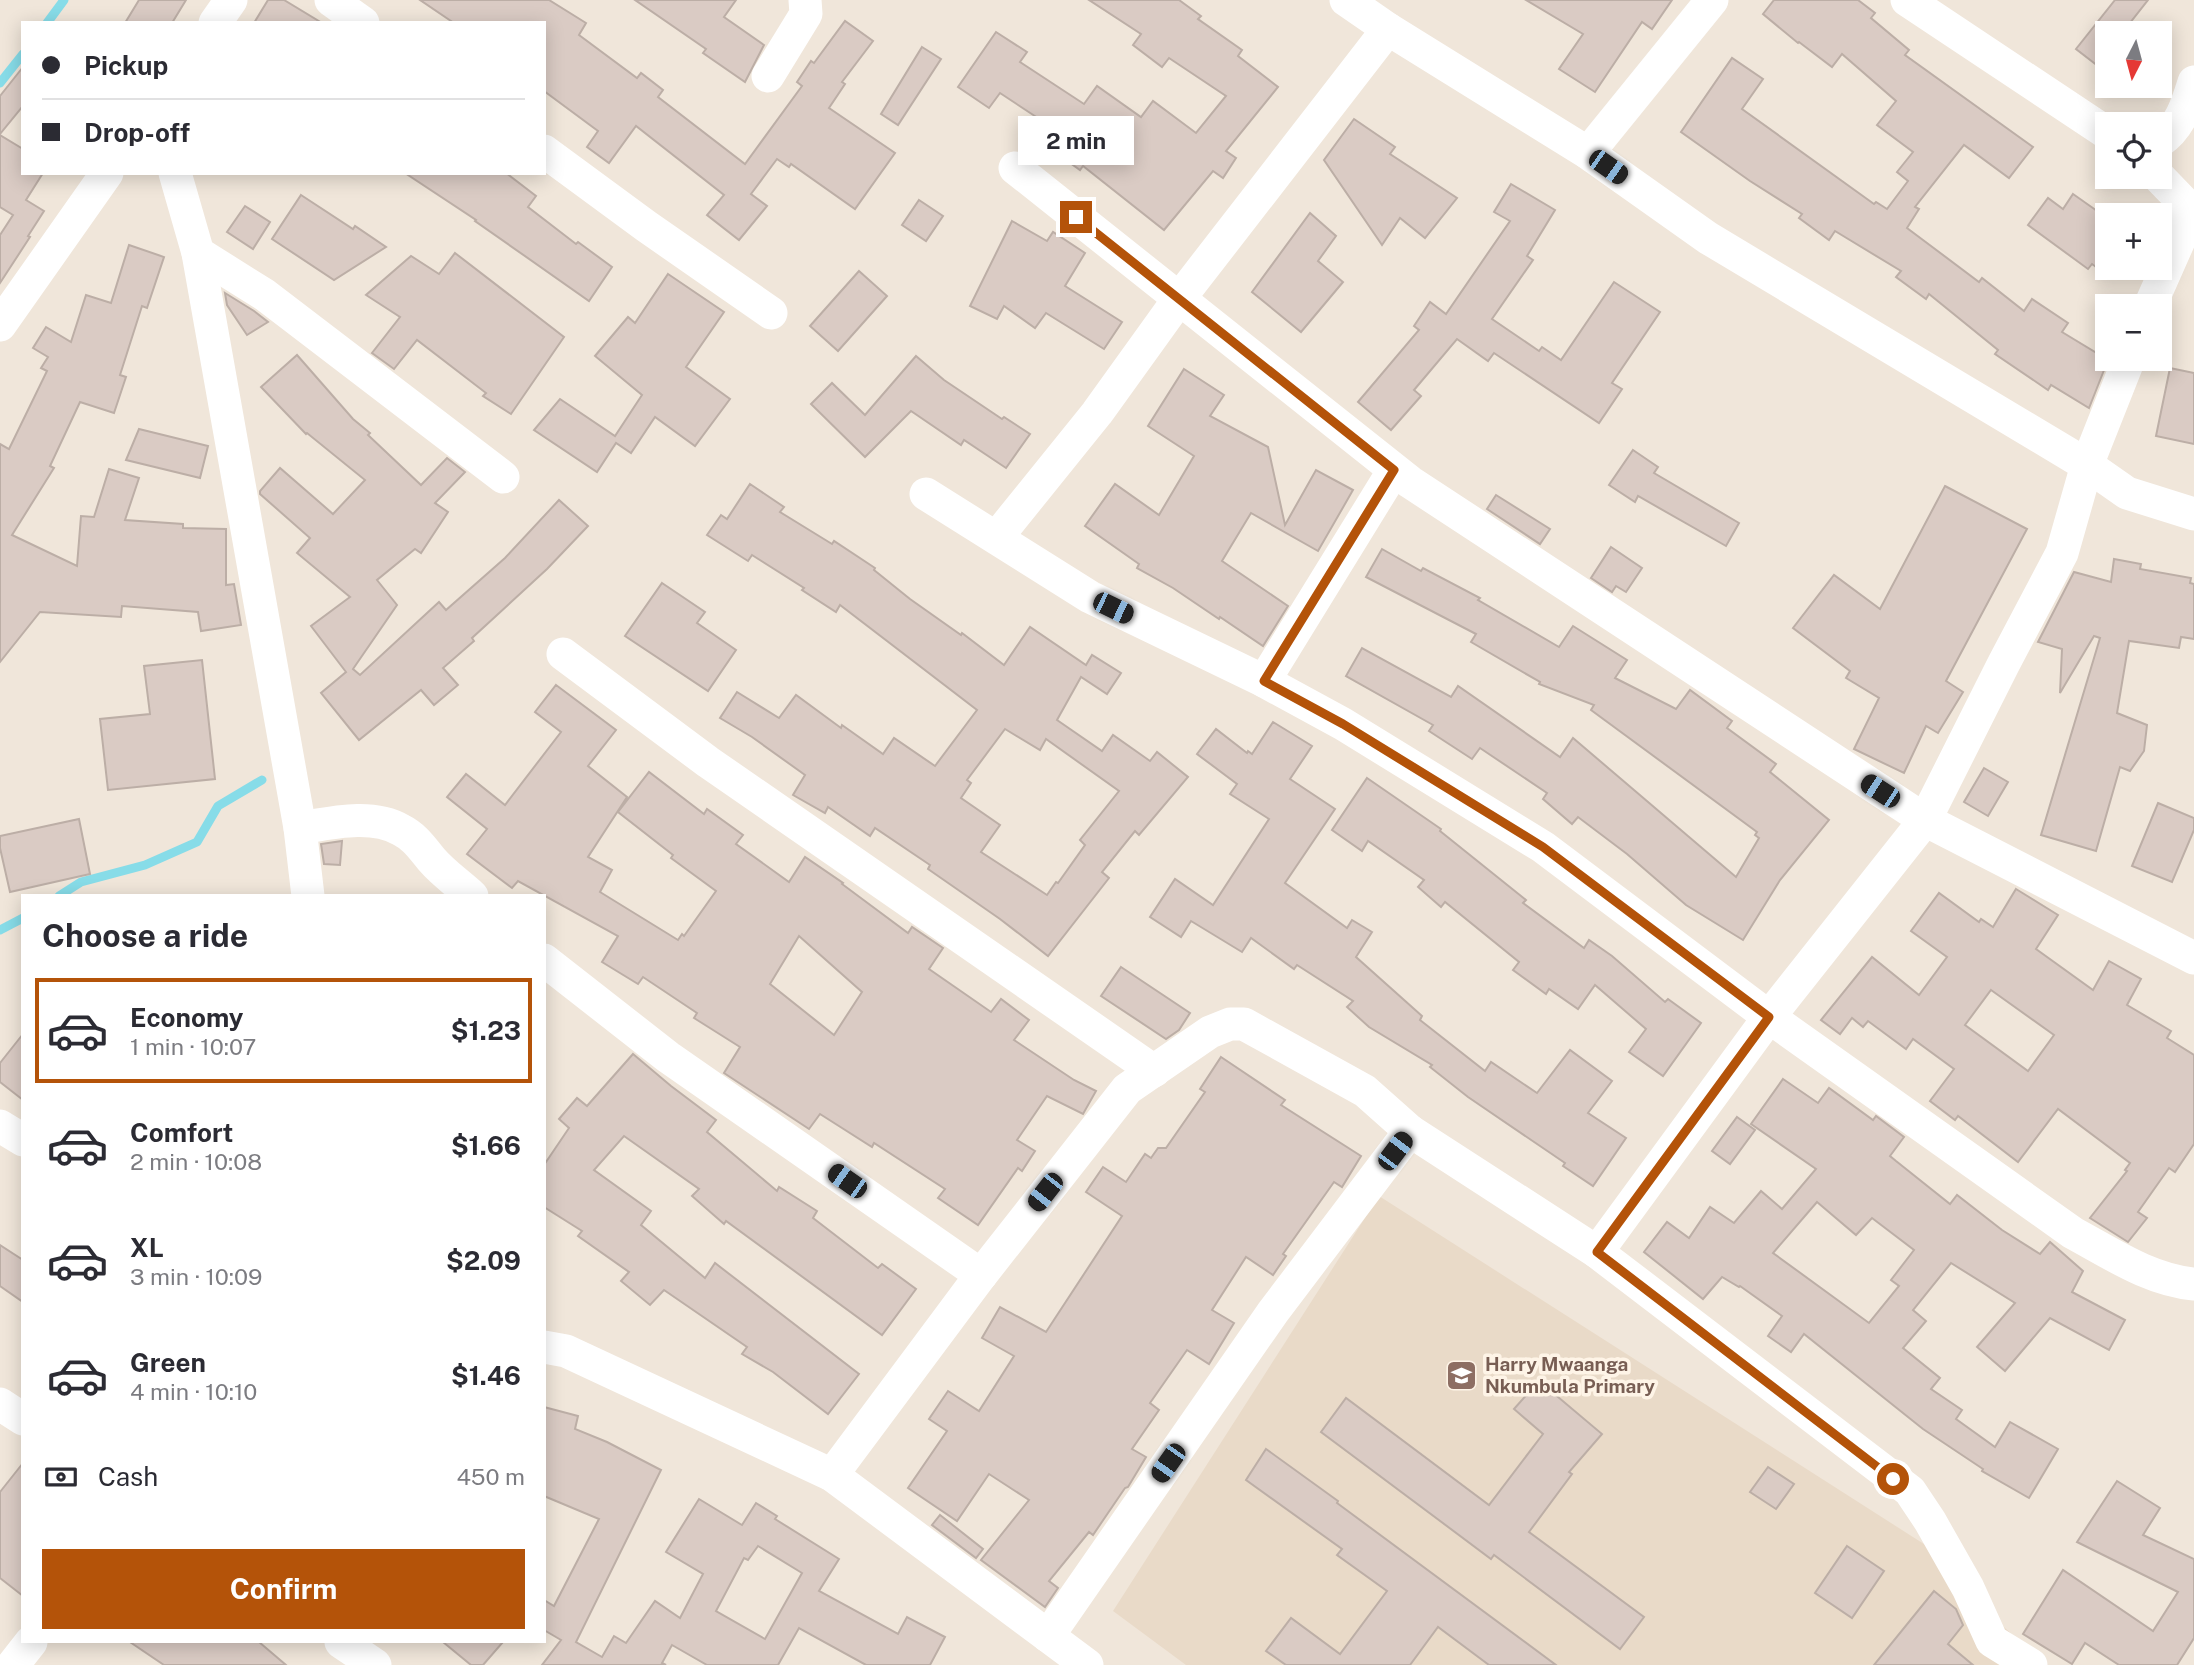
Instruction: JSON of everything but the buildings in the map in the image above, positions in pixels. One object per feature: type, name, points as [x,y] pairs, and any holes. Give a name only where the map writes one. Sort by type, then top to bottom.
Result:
[{"type":"street","points":[[216,21],[231,0]]},
{"type":"street","points":[[331,0],[360,21]]},
{"type":"street","points":[[768,76],[806,14],[805,0]]},
{"type":"street","points":[[1346,0],[1588,153],[1708,238],[2087,465],[2127,493],[2194,514]]},
{"type":"street","points":[[1588,153],[1712,0]]},
{"type":"street","points":[[1907,0],[2095,125]]},
{"type":"street","points":[[997,537],[1097,413],[1179,299],[1388,29]]},
{"type":"street","points":[[2172,131],[2186,107],[2194,82]]},
{"type":"street","points":[[546,151],[646,226],[771,313]]},
{"type":"street","points":[[1015,168],[1394,470],[1925,820],[2194,958]]},
{"type":"street","points":[[0,325],[106,175]]},
{"type":"street","points":[[176,175],[198,253],[300,828],[308,894]]},
{"type":"street","points":[[2156,294],[2186,228],[2188,207],[2171,189]]},
{"type":"street","points":[[198,253],[265,295],[503,477]]},
{"type":"street","points":[[1597,1252],[1769,1017],[1925,820],[2063,553],[2087,465],[2124,371]]},
{"type":"street","points":[[1264,681],[1394,470]]},
{"type":"street","points":[[926,494],[1090,597],[1264,681],[1343,724],[1543,847],[1769,1017],[2073,1234],[2170,1282],[2194,1284]]},
{"type":"street","points":[[563,654],[708,762],[1154,1071]]},
{"type":"street","points":[[300,828],[343,821],[380,822],[400,829],[421,844],[433,861],[470,894]]},
{"type":"street","points":[[546,962],[668,1057],[981,1275]]},
{"type":"street","points":[[832,1475],[981,1275],[1127,1089],[1210,1032],[1230,1024],[1244,1024],[1365,1091],[1410,1131],[1597,1252],[1910,1491],[1968,1588],[1992,1641],[2031,1665]]},
{"type":"street","points":[[0,1126],[21,1139]]},
{"type":"street","points":[[1048,1636],[1273,1312],[1410,1131]]},
{"type":"street","points":[[546,1347],[566,1351],[832,1475],[1087,1665]]},
{"type":"street","points":[[0,1404],[21,1418]]},
{"type":"street","points":[[13,1665],[30,1643]]},
{"type":"street","points":[[342,1643],[374,1665]]},
{"type":"shaded area","name":"Harry Mwaanga Nkumbula Primary","points":[[1379,1196],[1938,1553],[1974,1600],[2046,1665],[1186,1665],[1113,1611]]},
{"type":"waterway","points":[[48,21],[64,0]]},
{"type":"waterway","points":[[0,83],[21,57]]},
{"type":"waterway","points":[[62,894],[81,882],[145,865],[197,842],[218,806],[262,780]]},
{"type":"waterway","points":[[0,930],[21,919]]},
{"type":"place","name":"Harry Mwaanga Nkumbula Primary","points":[[1462,1375]]},
{"type":"route","points":[[1076,217],[1394,470],[1264,681],[1343,724],[1543,847],[1769,1017],[1597,1252],[1893,1479]]}]
